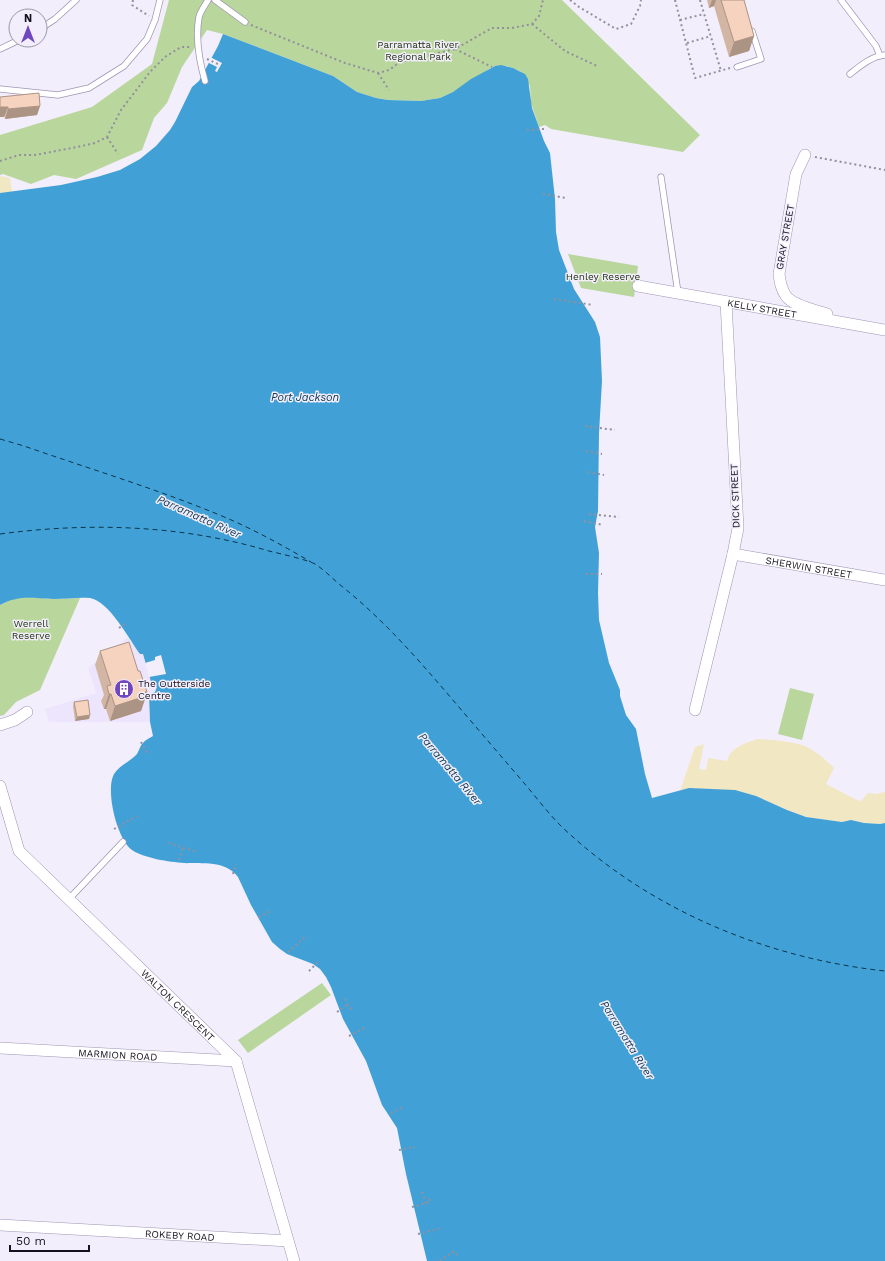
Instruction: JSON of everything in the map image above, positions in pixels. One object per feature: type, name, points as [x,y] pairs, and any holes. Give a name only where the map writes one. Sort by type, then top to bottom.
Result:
[{"type":"street","name":"GRAY STREET","points":[[805,155],[796,174],[779,274],[781,287],[787,297],[801,306],[852,324]]},
{"type":"street","name":"KELLY STREET","points":[[638,286],[885,330]]},
{"type":"street","name":"DICK STREET","points":[[695,710],[738,528],[726,302]]},
{"type":"street","name":"SHERWIN STREET","points":[[733,554],[885,580]]},
{"type":"street","points":[[0,725],[15,720],[27,712]]},
{"type":"street","name":"WALTON CRESCENT","points":[[0,786],[19,851],[236,1061],[294,1261]]},
{"type":"street","name":"MARMION ROAD","points":[[0,1048],[236,1061]]},
{"type":"street","name":"ROKEBY ROAD","points":[[0,1225],[288,1241]]},
{"type":"lane","points":[[48,24],[76,0]]},
{"type":"lane","points":[[0,89],[58,95],[89,88],[124,66],[147,40],[155,20],[160,0]]},
{"type":"lane","points":[[205,81],[198,55],[199,16],[208,0]]},
{"type":"lane","points":[[215,0],[245,22]]},
{"type":"lane","points":[[841,0],[882,55],[863,63],[850,74]]},
{"type":"lane","points":[[737,67],[761,59],[750,22]]},
{"type":"lane","points":[[661,176],[678,293]]},
{"type":"lane","points":[[69,899],[123,842]]},
{"type":"path","points":[[132,0],[132,5],[155,20]]},
{"type":"path","points":[[245,22],[345,63],[378,73],[389,70],[400,62],[455,49],[492,28],[512,28],[532,24],[539,16],[544,0]]},
{"type":"path","points":[[570,0],[616,29],[631,24],[640,6],[641,0]]},
{"type":"path","points":[[675,0],[695,78],[737,67]]},
{"type":"path","points":[[700,0],[720,71]]},
{"type":"path","points":[[680,20],[704,14]]},
{"type":"path","points":[[532,24],[565,51],[597,66]]},
{"type":"path","points":[[686,43],[710,36]]},
{"type":"path","points":[[0,161],[19,155],[35,155],[95,143],[107,137],[121,110],[150,72],[165,57],[181,47],[198,46]]},
{"type":"path","points":[[455,49],[492,67]]},
{"type":"path","points":[[198,55],[220,66]]},
{"type":"path","points":[[378,73],[389,90]]},
{"type":"path","points":[[528,130],[544,129]]},
{"type":"path","points":[[107,137],[118,154]]},
{"type":"path","points":[[805,155],[885,170]]},
{"type":"path","points":[[543,194],[566,198]]},
{"type":"path","points":[[554,299],[592,305]]},
{"type":"path","points":[[585,426],[615,430]]},
{"type":"path","points":[[586,451],[602,454]]},
{"type":"path","points":[[588,472],[604,474]]},
{"type":"path","points":[[590,514],[619,517]]},
{"type":"path","points":[[584,521],[603,525]]},
{"type":"path","points":[[586,574],[602,574]]},
{"type":"path","points":[[119,628],[125,624]]},
{"type":"path","points":[[141,742],[148,755]]},
{"type":"path","points":[[114,829],[136,816]]},
{"type":"path","points":[[168,843],[197,852]]},
{"type":"path","points":[[179,860],[183,848]]},
{"type":"path","points":[[233,874],[236,864]]},
{"type":"path","points":[[259,917],[272,910]]},
{"type":"path","points":[[288,952],[306,936]]},
{"type":"path","points":[[309,971],[318,962]]},
{"type":"path","points":[[345,999],[352,1010]]},
{"type":"path","points":[[337,1012],[348,1004]]},
{"type":"path","points":[[349,1036],[364,1028]]},
{"type":"path","points":[[391,1113],[402,1108]]},
{"type":"path","points":[[399,1150],[415,1147]]},
{"type":"path","points":[[422,1192],[426,1203]]},
{"type":"path","points":[[412,1207],[430,1202],[429,1198]]},
{"type":"path","points":[[418,1234],[442,1228]]},
{"type":"path","points":[[440,1261],[454,1251],[457,1255]]},
{"type":"shaded area","points":[[128,637],[140,654],[143,654],[157,687],[155,692],[149,694],[150,722],[49,722],[45,709],[96,693],[88,668]]},
{"type":"green space","name":"Parramatta River Regional Park","points":[[169,0],[562,0],[700,135],[683,152],[551,129],[545,125],[539,127],[531,103],[530,86],[520,71],[507,66],[495,66],[453,92],[440,98],[421,101],[376,98],[357,92],[333,76],[223,34],[207,30],[182,67],[167,103],[154,118],[142,150],[76,179],[54,175],[31,184],[3,174],[0,175],[0,135],[92,107],[152,64]]},
{"type":"green space","name":"Henley Reserve","points":[[568,254],[638,266],[634,297],[581,288]]},
{"type":"green space","name":"Werrell Reserve","points":[[23,597],[54,599],[80,598],[40,690],[16,702],[4,715],[0,716],[0,605],[15,598]]},
{"type":"green space","points":[[790,688],[814,694],[802,740],[778,734]]},
{"type":"green space","points":[[322,983],[331,995],[248,1053],[238,1040]]},
{"type":"sand","points":[[0,176],[10,178],[12,192],[0,193]]},
{"type":"sand","points":[[757,739],[789,742],[811,749],[834,768],[826,784],[857,800],[861,801],[868,793],[876,794],[885,792],[885,823],[864,823],[851,820],[842,822],[806,817],[756,796],[689,788],[680,791],[695,747],[704,744],[699,769],[706,770],[708,758],[727,761],[735,749],[743,744]]},
{"type":"water","name":"Port Jackson","points":[[223,34],[333,76],[357,92],[388,100],[421,101],[440,98],[453,92],[471,79],[495,66],[501,65],[513,68],[525,74],[528,79],[532,108],[550,153],[555,199],[556,232],[559,250],[574,289],[595,322],[600,337],[602,381],[599,433],[598,511],[595,527],[599,553],[599,620],[609,663],[620,690],[620,696],[626,715],[636,729],[645,774],[652,798],[689,788],[735,790],[756,796],[806,817],[842,822],[851,820],[864,823],[885,823],[885,1261],[427,1261],[406,1174],[397,1128],[382,1105],[366,1061],[343,1019],[326,977],[320,969],[313,964],[287,954],[272,942],[251,905],[238,877],[233,872],[220,865],[172,862],[143,855],[132,850],[122,836],[117,825],[112,802],[111,791],[114,774],[121,766],[136,755],[146,740],[153,736],[150,722],[149,694],[155,692],[157,687],[152,685],[143,654],[140,654],[111,613],[97,601],[90,598],[21,598],[14,599],[0,605],[0,193],[61,185],[97,177],[120,170],[140,159],[156,146],[170,130],[192,87],[199,81]]},
{"type":"pier","points":[[210,57],[222,63],[217,72],[215,71],[217,67],[207,62]]},
{"type":"pier","points":[[161,655],[166,674],[149,677],[145,663],[155,660],[155,657]]},
{"type":"building","points":[[721,0],[744,0],[754,36],[734,42]]},
{"type":"building","points":[[39,93],[40,106],[8,109],[8,107],[0,107],[0,97]]},
{"type":"building","points":[[129,642],[138,671],[140,671],[147,692],[145,692],[146,696],[115,706],[111,694],[109,694],[107,686],[111,685],[100,651]]},
{"type":"building","points":[[88,700],[90,715],[77,717],[74,702]]},
{"type":"ferry route","points":[[0,439],[198,506],[234,521],[278,543],[311,562]]},
{"type":"ferry route","points":[[0,534],[68,528],[136,528],[169,531],[236,542],[311,562],[324,571],[370,611],[398,639],[439,684],[561,826],[595,856],[632,882],[671,905],[711,925],[753,942],[797,955],[885,971]]},
{"type":"place","name":"The Outterside Centre","points":[[124,689]]},
{"type":"water label","name":"Parramatta River","points":[[199,517]]},
{"type":"water label","name":"Parramatta River","points":[[450,769]]},
{"type":"water label","name":"Parramatta River","points":[[627,1040]]}]
